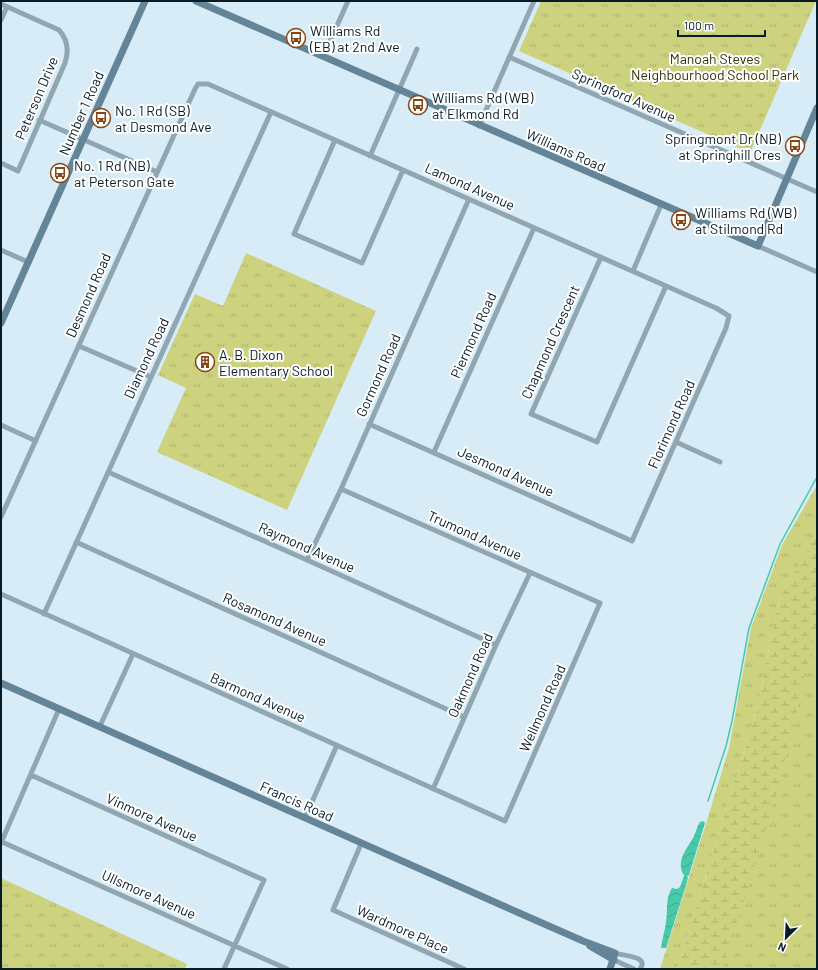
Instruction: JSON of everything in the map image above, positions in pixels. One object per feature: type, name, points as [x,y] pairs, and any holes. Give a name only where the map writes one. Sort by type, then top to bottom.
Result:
[{"type":"street","name":"Number 1 Road","points":[[1,323],[145,1]]},
{"type":"street","name":"Williams Road","points":[[196,1],[479,126],[817,272]]},
{"type":"street","points":[[324,57],[348,1]]},
{"type":"street","points":[[479,126],[534,1]]},
{"type":"street","points":[[1,4],[7,7],[1,20]]},
{"type":"street","name":"Peterson Drive","points":[[1,163],[18,170],[65,63],[68,51],[62,33],[55,28],[7,7]]},
{"type":"street","points":[[370,156],[417,49]]},
{"type":"street","name":"Springford Avenue","points":[[509,57],[817,192]]},
{"type":"street","name":"Lamond Avenue","points":[[198,84],[208,84],[633,271],[716,308],[729,316]]},
{"type":"street","name":"Desmond Road","points":[[1,517],[198,84]]},
{"type":"street","points":[[758,246],[817,108]]},
{"type":"street","name":"Diamond Road","points":[[44,614],[271,112]]},
{"type":"street","points":[[40,120],[157,172]]},
{"type":"street","points":[[335,140],[294,234],[362,263],[403,170]]},
{"type":"street","name":"Gormond Road","points":[[307,560],[341,489],[468,199]]},
{"type":"street","points":[[633,271],[661,205]]},
{"type":"street","name":"Piermond Road","points":[[434,452],[534,228]]},
{"type":"street","points":[[1,250],[28,262]]},
{"type":"street","name":"Chapmond Crescent","points":[[601,257],[531,414],[597,442],[666,286]]},
{"type":"street","name":"Florimond Road","points":[[632,541],[726,328],[729,316]]},
{"type":"street","points":[[79,346],[151,377]]},
{"type":"street","name":"Jesmond Avenue","points":[[369,424],[632,541]]},
{"type":"street","points":[[1,426],[36,441]]},
{"type":"street","points":[[676,442],[720,462]]},
{"type":"street","name":"Raymond Avenue","points":[[108,472],[496,645]]},
{"type":"street","name":"Trumond Avenue","points":[[341,489],[600,603]]},
{"type":"street","name":"Rosamond Avenue","points":[[76,542],[464,717]]},
{"type":"street","name":"Oakmond Road","points":[[433,789],[496,645],[530,572]]},
{"type":"street","name":"Barmond Avenue","points":[[1,594],[505,821]]},
{"type":"street","name":"Wellmond Road","points":[[505,821],[600,603]]},
{"type":"street","points":[[100,726],[133,654]]},
{"type":"street","name":"Francis Road","points":[[1,683],[60,708],[361,844],[583,941],[614,956],[634,969]]},
{"type":"street","points":[[1,842],[60,708]]},
{"type":"street","points":[[305,818],[337,745]]},
{"type":"street","name":"Vinmore Avenue","points":[[31,775],[264,880],[234,945]]},
{"type":"street","name":"Ullsmore Avenue","points":[[1,842],[287,969]]},
{"type":"street","name":"Wardmore Place","points":[[361,844],[333,910],[464,969]]},
{"type":"street","points":[[224,969],[234,945]]},
{"type":"street","points":[[610,969],[614,956]]},
{"type":"street","name":"Francis Road","points":[[614,956],[639,958],[642,962],[640,969]]},
{"type":"green space","name":"Manoah Steves Neighbourhood School Park","points":[[541,1],[816,1],[750,153],[519,51]]},
{"type":"green space","points":[[246,253],[376,311],[287,510],[157,452],[186,388],[158,375],[195,294],[223,306]]},
{"type":"green space","points":[[817,485],[817,533],[779,599],[757,709],[677,969],[660,969],[729,748],[751,628],[782,545]]},
{"type":"green space","points":[[817,533],[817,969],[677,969],[757,709],[779,599]]},
{"type":"green space","points":[[817,626],[817,969],[723,969],[777,792]]},
{"type":"green space","points":[[1,878],[187,964],[185,969],[1,969]]},
{"type":"water","points":[[703,821],[705,823],[689,875],[686,876],[688,877],[687,882],[666,948],[661,948],[667,918],[668,896],[672,888],[677,889],[680,887],[685,876],[681,869],[682,859],[700,822]]},
{"type":"waterway","points":[[708,801],[726,746],[732,721],[749,628],[780,544],[817,477]]},
{"type":"place","name":"Williams Rd (EB) at 2nd Ave","points":[[296,38]]},
{"type":"place","name":"Williams Rd (WB) at Elkmond Rd","points":[[418,105]]},
{"type":"place","name":"No. 1 Rd (SB) at Desmond Ave","points":[[101,118]]},
{"type":"place","name":"Springmont Dr (NB) at Springhill Cres","points":[[795,146]]},
{"type":"place","name":"No. 1 Rd (NB) at Peterson Gate","points":[[60,173]]},
{"type":"place","name":"Williams Rd (WB) at Stilmond Rd","points":[[681,220]]},
{"type":"place","name":"A. B. Dixon Elementary School","points":[[205,362]]}]
